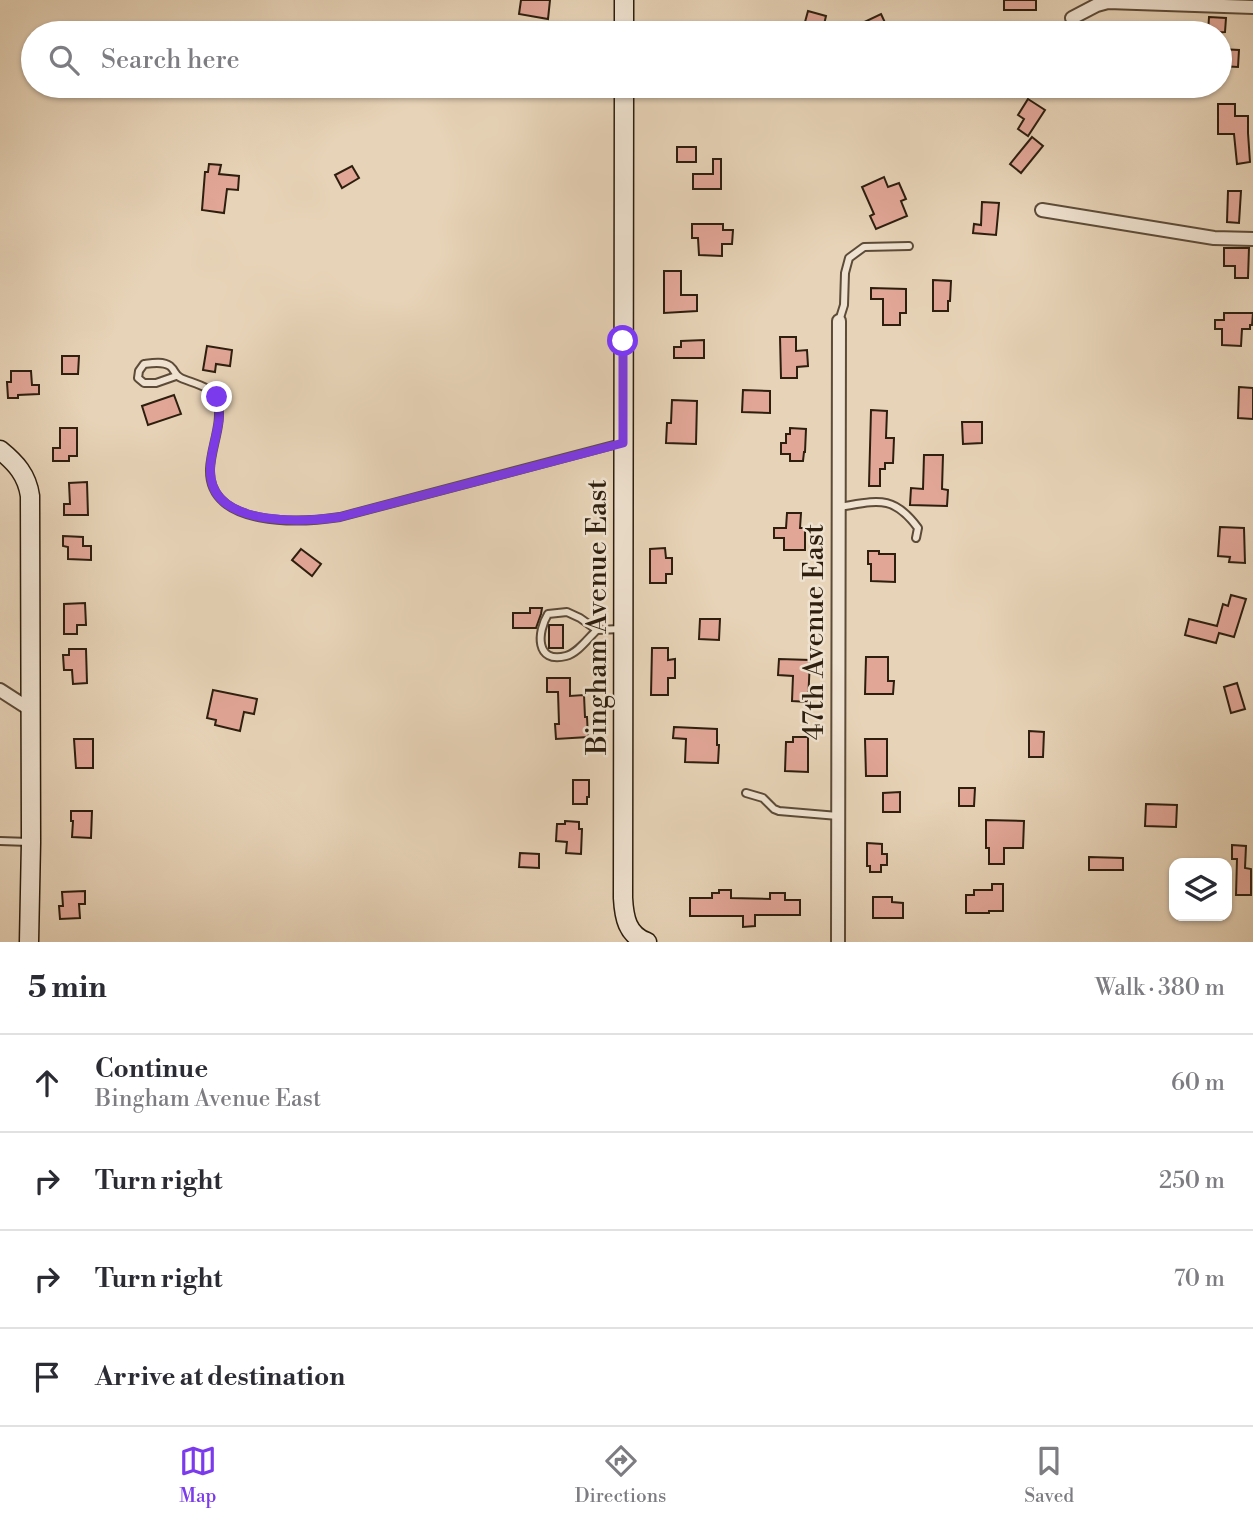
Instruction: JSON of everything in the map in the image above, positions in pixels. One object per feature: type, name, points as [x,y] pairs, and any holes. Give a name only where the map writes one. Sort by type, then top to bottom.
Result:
[{"type":"street","points":[[624,0],[624,21]]},
{"type":"street","points":[[1072,18],[1080,12],[1108,2],[1253,7]]},
{"type":"street","name":"Bingham Avenue East","points":[[624,98],[623,898],[625,919],[630,930],[641,939]]},
{"type":"street","points":[[1042,210],[1214,238],[1253,239]]},
{"type":"street","name":"47th Avenue East","points":[[838,942],[839,321]]},
{"type":"street","points":[[0,450],[20,469],[28,484],[30,496],[29,942]]},
{"type":"street","points":[[0,690],[31,710]]},
{"type":"lane","points":[[839,321],[844,305],[845,273],[849,257],[864,247],[909,246]]},
{"type":"lane","points":[[176,376],[156,383],[144,383],[138,378],[144,364],[158,362],[170,366],[176,376],[211,390],[217,397],[219,416],[210,467],[214,491],[222,501],[242,512],[270,519],[298,521],[340,517],[623,443]]},
{"type":"lane","points":[[839,507],[881,502],[896,506],[907,514],[918,528],[916,538]]},
{"type":"lane","points":[[597,630],[573,653],[566,656],[556,657],[541,647],[540,637],[548,614],[567,612],[597,630],[623,629]]},
{"type":"lane","points":[[746,793],[763,798],[779,811],[838,816]]},
{"type":"lane","points":[[0,841],[31,842]]},
{"type":"building","points":[[521,0],[550,0],[548,19],[519,14]]},
{"type":"building","points":[[1004,0],[1036,0],[1036,10],[1004,10]]},
{"type":"building","points":[[808,11],[826,16],[825,21],[805,21]]},
{"type":"building","points":[[881,14],[884,21],[866,21]]},
{"type":"building","points":[[1209,17],[1226,18],[1226,21],[1209,21]]},
{"type":"building","points":[[1232,50],[1239,50],[1238,67],[1232,67]]},
{"type":"building","points":[[1028,99],[1045,110],[1028,136],[1018,129],[1024,119],[1018,115]]},
{"type":"building","points":[[1218,104],[1235,104],[1235,116],[1248,116],[1250,162],[1237,164],[1234,134],[1218,134]]},
{"type":"building","points":[[1032,137],[1043,146],[1021,173],[1010,164]]},
{"type":"building","points":[[677,147],[696,147],[696,162],[677,162]]},
{"type":"building","points":[[713,159],[721,159],[721,189],[693,189],[693,174],[713,174]]},
{"type":"building","points":[[209,164],[221,165],[219,174],[239,176],[238,190],[227,189],[224,213],[202,210],[205,172],[208,172]]},
{"type":"building","points":[[352,166],[359,178],[342,188],[335,175]]},
{"type":"building","points":[[884,177],[888,187],[899,183],[906,199],[901,201],[907,216],[876,229],[870,216],[874,214],[862,187]]},
{"type":"building","points":[[1228,191],[1241,191],[1239,223],[1227,222]]},
{"type":"building","points":[[982,202],[999,203],[996,235],[973,233],[974,224],[981,225]]},
{"type":"building","points":[[692,224],[723,224],[723,230],[733,230],[732,244],[722,244],[722,256],[699,255],[698,238],[692,238]]},
{"type":"building","points":[[1224,248],[1249,248],[1248,278],[1235,278],[1235,266],[1224,266]]},
{"type":"building","points":[[664,271],[681,271],[681,295],[697,295],[697,311],[664,313]]},
{"type":"building","points":[[933,280],[951,281],[948,311],[933,311]]},
{"type":"building","points":[[871,288],[906,289],[906,313],[900,313],[900,325],[883,325],[883,299],[871,299]]},
{"type":"building","points":[[1224,313],[1253,313],[1250,329],[1242,329],[1241,346],[1222,345],[1222,329],[1215,329],[1215,320],[1224,320]]},
{"type":"building","points":[[780,337],[796,337],[796,351],[807,350],[808,366],[797,367],[797,378],[781,378]]},
{"type":"building","points":[[704,340],[704,358],[674,358],[674,347],[681,347],[681,341]]},
{"type":"building","points":[[207,346],[232,350],[230,366],[216,364],[215,372],[203,370]]},
{"type":"building","points":[[62,356],[79,356],[78,374],[62,374]]},
{"type":"building","points":[[11,371],[31,371],[32,385],[39,385],[39,394],[8,398],[7,382],[11,382]]},
{"type":"building","points":[[1239,387],[1253,388],[1253,419],[1238,418]]},
{"type":"building","points":[[743,390],[770,391],[770,413],[742,412]]},
{"type":"building","points":[[174,395],[181,414],[148,425],[142,406]]},
{"type":"building","points":[[672,400],[697,401],[696,444],[666,443],[667,423],[671,423]]},
{"type":"building","points":[[871,410],[887,411],[886,438],[894,438],[893,463],[885,463],[885,469],[880,469],[880,486],[869,486]]},
{"type":"building","points":[[962,422],[982,422],[982,443],[963,444]]},
{"type":"building","points":[[60,428],[77,428],[77,456],[69,456],[69,461],[53,461],[53,448],[60,448]]},
{"type":"building","points":[[790,428],[806,429],[803,461],[790,461],[790,454],[781,454],[781,443],[786,443],[786,434],[790,434]]},
{"type":"building","points":[[924,455],[943,455],[942,489],[948,490],[947,506],[910,505],[911,488],[923,489]]},
{"type":"building","points":[[87,482],[88,515],[64,515],[64,504],[70,504],[69,483]]},
{"type":"building","points":[[787,513],[801,513],[800,528],[805,528],[805,550],[784,550],[784,538],[774,538],[774,528],[786,528]]},
{"type":"building","points":[[1220,527],[1244,528],[1245,563],[1229,562],[1230,557],[1218,556]]},
{"type":"building","points":[[63,536],[83,537],[83,546],[91,546],[91,560],[68,559],[68,547],[63,546]]},
{"type":"building","points":[[665,548],[666,558],[672,558],[672,574],[666,574],[666,583],[650,583],[650,549]]},
{"type":"building","points":[[301,549],[321,564],[312,576],[292,560]]},
{"type":"building","points":[[868,551],[895,554],[895,582],[871,581]]},
{"type":"building","points":[[1231,595],[1246,599],[1234,637],[1219,633],[1216,643],[1185,635],[1189,619],[1217,626],[1223,604],[1228,606]]},
{"type":"building","points":[[85,603],[86,625],[77,625],[77,634],[64,634],[64,604]]},
{"type":"building","points":[[530,608],[542,608],[536,628],[513,628],[513,613],[530,613]]},
{"type":"building","points":[[700,619],[720,619],[719,640],[699,639]]},
{"type":"building","points":[[549,625],[563,625],[563,648],[549,648]]},
{"type":"building","points":[[652,648],[668,648],[668,660],[675,659],[675,678],[668,678],[668,695],[651,695]]},
{"type":"building","points":[[69,649],[86,649],[87,683],[73,684],[72,670],[64,670],[63,655],[69,655]]},
{"type":"building","points":[[866,657],[888,657],[888,681],[894,681],[893,694],[865,694]]},
{"type":"building","points":[[779,659],[810,660],[808,702],[792,701],[793,676],[778,675]]},
{"type":"building","points":[[547,678],[570,678],[570,696],[584,695],[588,737],[556,739],[555,724],[559,724],[558,692],[547,692]]},
{"type":"building","points":[[1237,683],[1245,709],[1231,713],[1224,687]]},
{"type":"building","points":[[213,690],[257,699],[254,714],[244,712],[240,731],[215,725],[216,720],[207,718]]},
{"type":"building","points":[[674,727],[717,729],[718,763],[685,762],[686,739],[673,738]]},
{"type":"building","points":[[1029,731],[1044,732],[1043,757],[1029,757]]},
{"type":"building","points":[[793,737],[808,737],[808,772],[785,771],[786,742],[793,742]]},
{"type":"building","points":[[74,739],[93,739],[93,768],[76,768]]},
{"type":"building","points":[[865,739],[887,739],[887,776],[866,776]]},
{"type":"building","points":[[573,780],[589,780],[587,804],[573,804]]},
{"type":"building","points":[[959,788],[975,788],[974,806],[959,806]]},
{"type":"building","points":[[900,792],[900,812],[883,812],[883,793]]},
{"type":"building","points":[[1146,804],[1177,805],[1176,827],[1145,826]]},
{"type":"building","points":[[71,811],[92,811],[91,838],[72,837]]},
{"type":"building","points":[[986,820],[1024,821],[1023,848],[1004,848],[1004,864],[989,864]]},
{"type":"building","points":[[565,821],[579,822],[579,829],[582,829],[581,854],[566,853],[567,842],[556,841],[557,824],[565,824]]},
{"type":"building","points":[[867,843],[882,844],[882,854],[887,854],[887,865],[881,865],[881,872],[870,872],[870,866],[867,866]]},
{"type":"building","points":[[1232,845],[1246,846],[1245,868],[1251,869],[1251,895],[1236,895],[1237,859],[1232,858]]},
{"type":"building","points":[[520,853],[539,854],[539,868],[519,867]]},
{"type":"building","points":[[1089,857],[1123,858],[1123,870],[1089,870]]},
{"type":"building","points":[[992,884],[1003,884],[1003,911],[966,913],[966,895],[974,895],[974,890],[992,890]]},
{"type":"building","points":[[719,890],[731,890],[731,898],[770,899],[770,893],[785,893],[785,900],[800,900],[800,915],[755,915],[755,926],[743,927],[743,916],[690,916],[690,898],[712,898],[712,893],[719,893]]},
{"type":"building","points":[[85,891],[85,904],[79,904],[80,918],[60,919],[62,892]]},
{"type":"building","points":[[873,897],[892,897],[892,902],[903,903],[903,918],[873,918]]},
{"type":"route","points":[[217,397],[219,416],[210,467],[214,491],[222,501],[242,512],[270,519],[316,521],[623,443],[623,341]]}]
